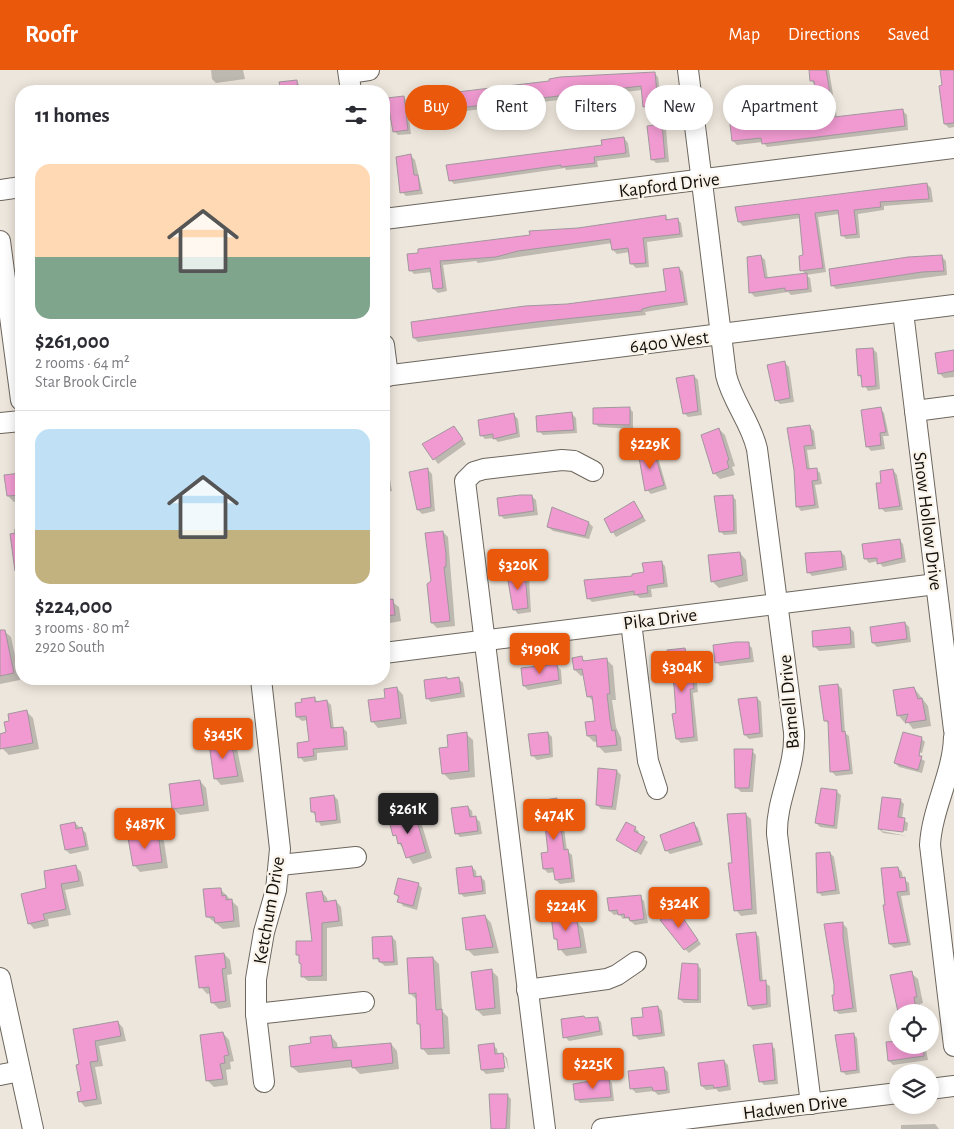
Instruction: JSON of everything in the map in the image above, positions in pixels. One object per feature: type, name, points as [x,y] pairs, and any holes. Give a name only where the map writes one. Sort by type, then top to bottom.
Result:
[{"type":"street","points":[[349,78],[369,70]]},
{"type":"street","name":"Bamell Drive","points":[[688,70],[727,382],[749,425],[757,449],[794,747],[791,769],[778,810],[777,834],[810,1104]]},
{"type":"street","name":"Kapford Drive","points":[[390,218],[954,148]]},
{"type":"street","points":[[0,190],[15,188]]},
{"type":"street","points":[[0,241],[15,344]]},
{"type":"street","name":"6400 West","points":[[390,375],[954,305]]},
{"type":"street","name":"Snow Hollow Drive","points":[[902,312],[954,730]]},
{"type":"street","points":[[915,411],[954,406]]},
{"type":"street","points":[[0,424],[15,422]]},
{"type":"street","points":[[544,1129],[465,481],[474,472],[484,469],[556,460],[574,461],[593,471]]},
{"type":"street","name":"Pika Drive","points":[[390,652],[936,584]]},
{"type":"street","points":[[630,622],[648,761],[657,789]]},
{"type":"street","name":"Ketchum Drive","points":[[262,685],[280,834],[280,865],[276,890],[258,961],[256,1014],[264,1082]]},
{"type":"street","points":[[954,737],[930,837],[931,865],[946,918],[954,1046]]},
{"type":"street","points":[[280,865],[356,857]]},
{"type":"street","points":[[527,990],[607,979],[617,975],[636,962]]},
{"type":"street","points":[[0,978],[32,1129]]},
{"type":"street","points":[[256,1014],[364,1002]]},
{"type":"street","points":[[0,1075],[20,1072]]},
{"type":"street","points":[[939,1088],[954,1086]]},
{"type":"street","name":"Hadwen Drive","points":[[602,1129],[889,1094]]},
{"type":"building","points":[[809,70],[826,70],[829,85],[814,85],[814,81],[810,81]]},
{"type":"building","points":[[940,70],[954,70],[954,123],[944,124],[939,86],[942,85]]},
{"type":"building","points":[[655,72],[656,85],[645,85],[645,107],[643,107],[641,86],[556,85],[556,96],[546,97],[546,85],[516,85],[549,81],[549,79]]},
{"type":"building","points":[[297,80],[297,85],[280,85],[279,82]]},
{"type":"building","points":[[477,90],[477,106],[467,107],[467,91]]},
{"type":"building","points":[[404,96],[405,130],[408,130],[393,132],[390,115],[390,98]]},
{"type":"building","points":[[903,109],[905,126],[762,144],[761,138],[732,141],[731,130],[836,130],[836,117]]},
{"type":"building","points":[[647,130],[663,130],[665,158],[651,160]]},
{"type":"building","points":[[624,137],[626,153],[594,157],[595,163],[561,167],[561,165],[449,181],[446,165],[602,145],[601,140]]},
{"type":"building","points":[[411,154],[414,175],[418,175],[420,190],[400,193],[396,157]]},
{"type":"building","points":[[927,183],[929,199],[880,202],[881,207],[854,210],[857,234],[841,236],[838,210],[815,213],[823,268],[800,271],[799,256],[803,255],[799,214],[738,222],[735,207]]},
{"type":"building","points":[[666,215],[666,220],[678,218],[680,234],[643,238],[646,263],[630,264],[628,248],[612,250],[610,239],[518,251],[496,257],[440,261],[443,288],[433,289],[430,268],[409,271],[407,254],[418,253],[418,249],[530,235],[529,231],[578,228]]},
{"type":"building","points":[[761,255],[765,278],[807,273],[808,289],[785,291],[785,288],[749,293],[747,257]]},
{"type":"building","points":[[942,255],[944,271],[922,272],[831,286],[829,269],[908,257]]},
{"type":"building","points":[[679,267],[685,302],[653,306],[642,309],[642,311],[413,338],[411,322],[525,306],[567,304],[666,291],[663,269]]},
{"type":"building","points":[[873,348],[876,386],[862,387],[861,375],[858,376],[856,349]]},
{"type":"building","points":[[954,350],[954,371],[938,374],[935,353]]},
{"type":"building","points":[[785,361],[790,398],[775,401],[767,365]]},
{"type":"building","points":[[694,375],[698,411],[683,414],[676,378]]},
{"type":"building","points":[[630,407],[630,425],[593,424],[593,408]]},
{"type":"building","points":[[881,407],[886,432],[880,433],[881,445],[866,447],[861,410]]},
{"type":"building","points":[[572,412],[574,430],[537,432],[536,416]]},
{"type":"building","points":[[514,413],[517,433],[493,439],[493,434],[480,436],[478,420]]},
{"type":"building","points":[[810,425],[813,445],[804,446],[807,469],[817,468],[818,480],[812,481],[815,505],[796,507],[794,470],[787,428]]},
{"type":"building","points":[[454,426],[463,439],[433,460],[422,444]]},
{"type":"building","points":[[719,428],[729,460],[727,461],[729,468],[713,474],[701,435]]},
{"type":"building","points":[[653,448],[664,485],[645,491],[638,452]]},
{"type":"building","points":[[428,468],[431,507],[417,510],[409,472]]},
{"type":"building","points":[[893,469],[900,506],[879,509],[876,483],[881,483],[880,471]]},
{"type":"building","points":[[15,474],[15,495],[7,496],[4,475]]},
{"type":"building","points":[[532,495],[534,511],[499,516],[497,498]]},
{"type":"building","points":[[733,495],[734,531],[719,532],[714,496]]},
{"type":"building","points":[[634,501],[643,517],[611,533],[604,519]]},
{"type":"building","points":[[552,507],[589,522],[585,536],[547,527]]},
{"type":"building","points":[[443,531],[446,554],[446,567],[444,567],[450,621],[431,623],[427,584],[431,581],[425,533]]},
{"type":"building","points":[[15,533],[15,571],[10,534]]},
{"type":"building","points":[[900,539],[902,558],[877,564],[877,558],[864,559],[862,544]]},
{"type":"building","points":[[841,551],[843,567],[807,573],[805,553]]},
{"type":"building","points":[[740,552],[743,575],[711,582],[708,555]]},
{"type":"building","points":[[662,561],[664,583],[647,586],[648,593],[634,595],[634,591],[587,599],[584,580],[632,576],[632,574],[644,572],[642,563]]},
{"type":"building","points":[[525,573],[528,608],[513,610],[507,575]]},
{"type":"building","points":[[390,599],[393,599],[395,615],[390,615]]},
{"type":"building","points":[[905,622],[907,639],[872,643],[870,627]]},
{"type":"building","points":[[850,627],[851,644],[813,647],[812,631]]},
{"type":"building","points":[[0,630],[5,630],[14,673],[0,676]]},
{"type":"building","points":[[749,642],[750,658],[715,663],[713,645]]},
{"type":"building","points":[[685,648],[688,661],[691,660],[694,689],[690,689],[694,737],[676,739],[672,714],[676,713],[674,686],[667,650]]},
{"type":"building","points":[[582,656],[583,661],[607,658],[610,694],[607,694],[612,731],[615,730],[617,745],[597,747],[596,735],[587,736],[585,722],[595,721],[592,696],[587,697],[582,669],[574,670],[572,658]]},
{"type":"building","points":[[557,664],[559,680],[523,686],[521,668]]},
{"type":"building","points":[[447,677],[447,679],[459,677],[461,693],[426,699],[424,680]]},
{"type":"building","points":[[838,684],[842,732],[845,731],[850,770],[830,772],[828,721],[824,721],[819,686]]},
{"type":"building","points":[[397,687],[401,718],[371,722],[368,700],[385,698],[384,689]]},
{"type":"building","points":[[914,687],[918,699],[922,698],[926,720],[905,723],[908,714],[897,716],[893,690]]},
{"type":"building","points":[[315,697],[315,702],[327,700],[331,728],[343,727],[345,746],[313,749],[314,756],[298,758],[297,743],[309,741],[306,716],[296,717],[295,703],[302,702],[301,699]]},
{"type":"building","points":[[757,697],[760,733],[744,735],[738,699]]},
{"type":"building","points":[[27,710],[33,743],[0,749],[0,734],[6,732],[4,722],[9,721],[8,714]]},
{"type":"building","points":[[467,732],[469,771],[442,774],[439,748],[448,747],[447,735]]},
{"type":"building","points":[[548,732],[550,754],[531,756],[528,734]]},
{"type":"building","points":[[903,732],[922,737],[919,756],[922,756],[918,770],[894,763]]},
{"type":"building","points":[[231,741],[238,776],[214,779],[209,744]]},
{"type":"building","points":[[734,749],[753,749],[749,788],[735,788]]},
{"type":"building","points":[[598,768],[617,770],[612,807],[596,805]]},
{"type":"building","points":[[200,780],[204,805],[172,809],[169,784]]},
{"type":"building","points":[[821,788],[837,790],[834,826],[815,823]]},
{"type":"building","points":[[334,795],[337,820],[316,822],[315,812],[311,812],[310,798]]},
{"type":"building","points":[[882,797],[901,799],[898,817],[905,818],[903,832],[878,829]]},
{"type":"building","points":[[557,798],[564,850],[568,849],[572,878],[555,880],[553,868],[543,869],[541,853],[548,852],[545,826],[543,816],[540,816],[538,801]]},
{"type":"building","points":[[468,806],[470,817],[476,816],[478,831],[455,834],[451,808]]},
{"type":"building","points":[[746,813],[752,909],[734,911],[728,863],[732,863],[727,814]]},
{"type":"building","points":[[415,814],[426,852],[406,858],[401,843],[398,844],[396,835],[393,836],[389,821]]},
{"type":"building","points":[[75,822],[76,829],[82,827],[86,846],[65,850],[60,825]]},
{"type":"building","points":[[626,822],[636,827],[634,831],[645,837],[636,852],[616,840]]},
{"type":"building","points":[[694,822],[700,841],[665,851],[660,835]]},
{"type":"building","points":[[158,833],[162,862],[133,866],[128,838]]},
{"type":"building","points":[[830,852],[836,890],[817,893],[816,853]]},
{"type":"building","points":[[76,865],[79,881],[61,884],[66,909],[43,914],[45,920],[28,924],[21,894],[46,888],[44,871]]},
{"type":"building","points":[[472,866],[474,877],[481,876],[483,891],[459,894],[456,868]]},
{"type":"building","points":[[898,867],[900,878],[905,877],[907,891],[897,892],[908,942],[889,944],[883,905],[885,905],[881,868]]},
{"type":"building","points":[[398,878],[419,883],[413,906],[397,902],[399,896],[394,894]]},
{"type":"building","points":[[221,888],[222,896],[226,895],[226,900],[232,899],[234,921],[215,923],[214,917],[206,917],[203,889]]},
{"type":"building","points":[[322,891],[324,902],[336,900],[339,921],[322,923],[322,976],[301,977],[299,955],[296,955],[296,941],[312,941],[306,893]]},
{"type":"building","points":[[641,895],[644,919],[630,921],[629,917],[625,918],[624,914],[618,915],[617,910],[609,911],[607,898]]},
{"type":"building","points":[[676,908],[698,940],[684,950],[660,920]]},
{"type":"building","points":[[571,914],[572,921],[577,921],[581,947],[558,950],[557,939],[554,939],[551,916]]},
{"type":"building","points":[[485,915],[493,947],[466,950],[462,918]]},
{"type":"building","points":[[843,922],[843,937],[853,1008],[834,1011],[832,995],[834,995],[834,985],[824,924]]},
{"type":"building","points":[[756,932],[760,981],[766,980],[767,1004],[748,1006],[736,934]]},
{"type":"building","points":[[392,936],[394,962],[379,962],[379,958],[373,959],[372,937]]},
{"type":"building","points":[[224,953],[226,968],[222,969],[226,1001],[211,1003],[209,987],[199,988],[195,956]]},
{"type":"building","points":[[433,957],[436,1010],[442,1009],[444,1048],[421,1049],[420,1024],[417,1024],[416,993],[409,994],[407,958]]},
{"type":"building","points":[[682,963],[698,964],[698,1000],[678,999]]},
{"type":"building","points":[[492,969],[495,1008],[476,1010],[471,972]]},
{"type":"building","points":[[912,971],[917,997],[914,997],[915,1004],[896,1004],[890,975]]},
{"type":"building","points":[[658,1006],[662,1033],[633,1036],[631,1018],[643,1017],[642,1008]]},
{"type":"building","points":[[584,1016],[585,1018],[598,1017],[600,1031],[563,1038],[561,1019]]},
{"type":"building","points":[[118,1021],[121,1036],[95,1041],[98,1061],[90,1062],[97,1099],[79,1102],[77,1092],[81,1091],[76,1065],[79,1064],[73,1029]]},
{"type":"building","points":[[223,1032],[229,1055],[224,1056],[225,1063],[220,1064],[223,1079],[206,1081],[200,1035]]},
{"type":"building","points":[[854,1033],[857,1070],[841,1072],[835,1035]]},
{"type":"building","points":[[331,1035],[333,1048],[391,1043],[393,1063],[352,1068],[351,1060],[291,1067],[289,1046],[311,1043],[310,1037]]},
{"type":"building","points":[[886,1042],[889,1042],[889,1054],[924,1054],[924,1056],[888,1061]]},
{"type":"building","points":[[494,1043],[495,1054],[503,1053],[505,1068],[481,1070],[478,1045]]},
{"type":"building","points":[[772,1043],[775,1080],[759,1082],[753,1045]]},
{"type":"building","points":[[724,1060],[728,1086],[714,1088],[713,1085],[701,1086],[698,1063]]},
{"type":"building","points":[[664,1067],[667,1090],[653,1091],[652,1087],[630,1089],[628,1071]]},
{"type":"building","points":[[609,1078],[611,1097],[575,1100],[573,1084]]},
{"type":"building","points":[[489,1094],[508,1094],[506,1129],[491,1129]]}]
